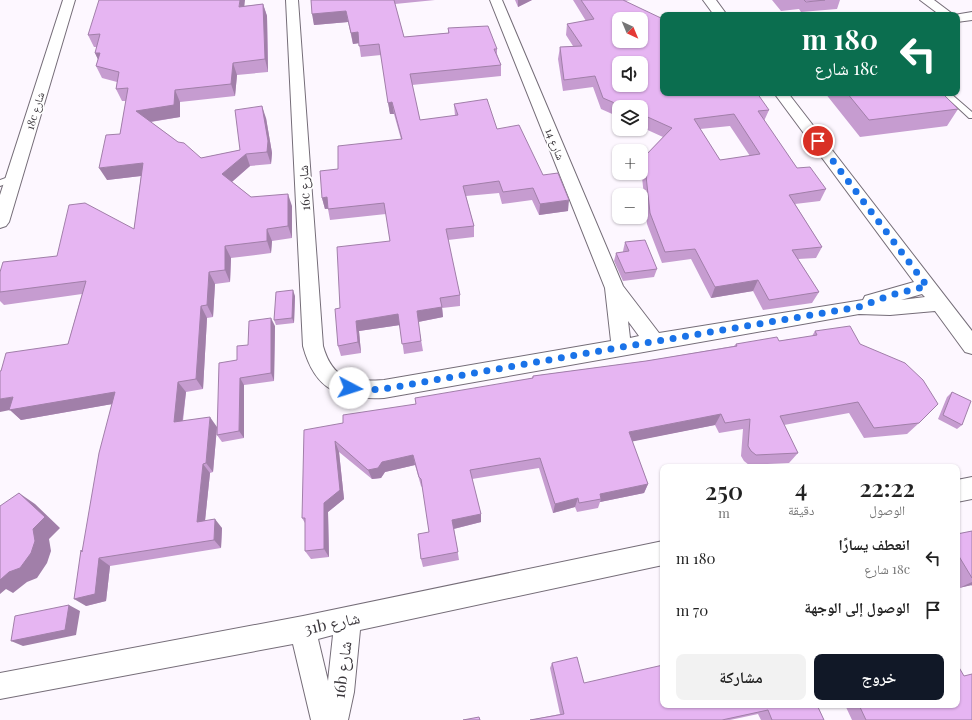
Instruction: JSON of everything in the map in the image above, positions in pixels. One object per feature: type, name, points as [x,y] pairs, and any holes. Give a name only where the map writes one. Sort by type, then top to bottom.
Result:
[{"type":"street","name":"18c شارع","points":[[0,222],[7,181],[69,0]]},
{"type":"street","name":"16c شارع","points":[[292,0],[313,346],[318,365],[324,373],[335,382],[350,388],[366,390],[384,389],[622,347]]},
{"type":"street","name":"شارع 14","points":[[496,0],[614,288],[622,347]]},
{"type":"street","points":[[709,0],[719,12]]},
{"type":"street","points":[[916,0],[926,12]]},
{"type":"street","points":[[926,0],[944,12]]},
{"type":"street","points":[[960,18],[972,16]]},
{"type":"street","points":[[783,96],[972,346]]},
{"type":"street","points":[[622,347],[859,307],[891,295],[927,286]]},
{"type":"street","name":"شارع 14","points":[[614,288],[654,341]]},
{"type":"street","points":[[859,307],[890,308],[940,303]]},
{"type":"street","points":[[960,490],[972,488]]},
{"type":"street","name":"31b شارع","points":[[0,686],[348,620],[660,554]]},
{"type":"street","name":"16b شارع","points":[[334,720],[340,692],[348,620]]},
{"type":"street","name":"16b شارع","points":[[303,629],[315,684],[325,720]]},
{"type":"lane","points":[[949,96],[972,116]]},
{"type":"building","points":[[99,0],[240,0],[239,7],[263,4],[265,59],[233,63],[231,84],[175,90],[174,105],[136,111],[178,142],[184,143],[201,158],[240,150],[235,110],[262,106],[268,141],[267,152],[246,154],[222,174],[251,197],[288,194],[288,226],[267,229],[267,241],[225,246],[225,270],[209,272],[207,305],[201,306],[196,379],[178,382],[174,422],[210,417],[206,463],[203,464],[197,522],[215,519],[214,540],[99,558],[95,594],[74,599],[81,550],[82,552],[99,453],[115,392],[9,410],[13,397],[0,399],[0,371],[6,353],[68,344],[86,281],[0,292],[0,272],[3,262],[57,256],[69,205],[85,203],[134,229],[143,163],[99,168],[106,135],[120,134],[128,88],[116,89],[119,72],[96,66],[100,53],[95,53],[100,34],[88,35]]},
{"type":"building","points":[[311,0],[394,0],[404,37],[449,33],[448,28],[488,26],[497,49],[494,49],[501,65],[410,74],[420,120],[458,115],[454,104],[487,99],[497,129],[519,125],[543,175],[558,173],[569,200],[540,204],[533,188],[503,192],[499,181],[463,186],[474,226],[446,229],[460,295],[440,298],[442,307],[417,311],[421,341],[402,344],[398,314],[356,321],[358,342],[338,346],[335,309],[340,308],[337,247],[390,241],[384,203],[328,209],[327,197],[322,198],[320,171],[338,169],[338,146],[402,139],[392,102],[388,103],[379,44],[359,46],[358,32],[351,33],[346,11],[312,14]]},
{"type":"building","points":[[581,0],[623,0],[660,18],[660,96],[759,96],[769,110],[758,111],[797,168],[810,167],[826,189],[789,195],[822,247],[792,250],[819,292],[769,300],[758,280],[715,287],[695,249],[665,252],[650,213],[646,180],[648,180],[648,153],[672,128],[648,117],[648,100],[612,100],[612,102],[603,98],[595,76],[564,80],[560,47],[582,46],[567,24],[594,19]],"holes":[[[734,114],[760,154],[720,160],[694,119]]]},
{"type":"building","points":[[804,0],[825,0],[806,2]]},
{"type":"building","points":[[849,96],[945,96],[958,109],[869,120]]},
{"type":"building","points":[[645,240],[657,269],[625,273],[616,253],[629,251],[625,242]]},
{"type":"building","points":[[293,290],[292,318],[274,320],[276,292]]},
{"type":"building","points":[[271,318],[271,373],[240,378],[239,431],[217,435],[219,363],[237,360],[237,346],[248,345],[249,321]]},
{"type":"building","points":[[850,326],[860,344],[905,363],[923,380],[938,404],[919,423],[874,428],[858,402],[780,416],[798,453],[756,455],[748,446],[750,419],[725,423],[721,414],[629,432],[648,484],[600,494],[601,499],[579,503],[578,498],[555,504],[540,458],[470,470],[481,514],[452,520],[458,552],[421,559],[418,534],[429,532],[421,479],[419,477],[413,455],[382,462],[378,468],[368,470],[335,441],[340,490],[324,503],[324,549],[305,551],[305,518],[302,518],[304,430],[343,423],[343,415],[416,404],[415,398],[533,378],[533,376],[646,361],[737,346],[736,344],[777,337],[779,341],[817,335],[815,331]]},
{"type":"building","points":[[952,392],[971,401],[962,425],[943,415]]},
{"type":"building","points":[[19,493],[45,517],[33,529],[35,541],[31,553],[20,568],[9,572],[0,580],[0,506]]},
{"type":"building","points":[[972,531],[972,578],[960,558],[960,533]]},
{"type":"building","points":[[69,605],[65,630],[11,641],[15,616]]},
{"type":"building","points":[[577,657],[584,683],[660,666],[660,708],[818,708],[824,720],[772,720],[768,710],[722,720],[530,720],[564,714],[552,663]]},
{"type":"building","points":[[960,669],[964,676],[972,674],[972,720],[866,720],[860,708],[960,708]]},
{"type":"building","points":[[479,717],[480,720],[463,720]]},
{"type":"route","points":[[350,388],[366,390],[384,389],[859,307],[891,295],[927,286],[818,141]]}]
